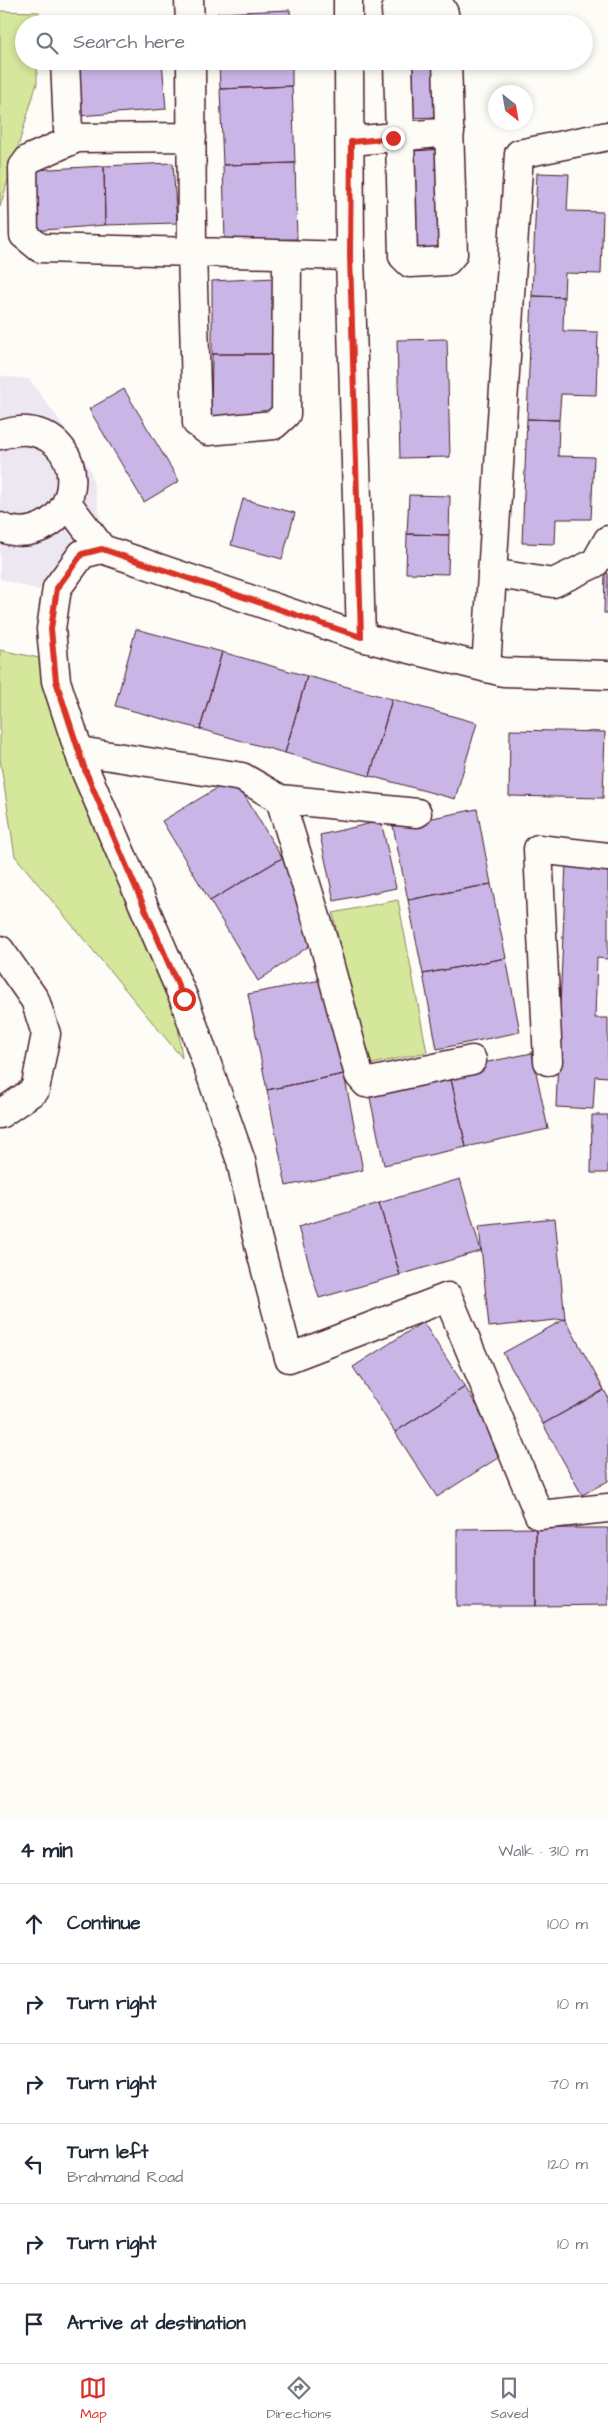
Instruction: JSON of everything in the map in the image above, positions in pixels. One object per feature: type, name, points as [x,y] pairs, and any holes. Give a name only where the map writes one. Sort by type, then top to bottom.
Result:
[{"type":"street","points":[[189,0],[190,15]]},
{"type":"street","points":[[348,0],[348,15]]},
{"type":"street","points":[[396,15],[396,10],[402,6],[439,4],[444,15]]},
{"type":"street","points":[[65,70],[68,129],[78,138]]},
{"type":"street","points":[[191,70],[192,252],[197,423],[208,430],[274,425],[286,414],[287,255]]},
{"type":"street","points":[[349,70],[350,256],[361,637]]},
{"type":"street","points":[[398,70],[403,256],[410,264],[447,261],[453,254],[447,70]]},
{"type":"street","points":[[351,142],[450,132]]},
{"type":"street","points":[[486,668],[519,154],[608,136]]},
{"type":"street","points":[[192,137],[78,138],[29,159],[23,167],[24,235],[40,248],[350,256]]},
{"type":"street","points":[[0,435],[17,431],[35,432],[51,440],[63,452],[71,468],[72,486],[67,503],[57,518],[42,528],[25,532],[8,531],[0,527]]},
{"type":"street","points":[[67,503],[102,549]]},
{"type":"street","points":[[492,573],[553,584],[595,564],[608,540]]},
{"type":"street","points":[[608,675],[503,672],[361,637],[102,549],[82,554],[57,588],[51,629],[56,681],[85,770],[184,999],[241,1161],[256,1233],[289,1358],[448,1297],[539,1514],[608,1508]]},
{"type":"street","points":[[79,751],[242,777],[280,799],[418,812]]},
{"type":"street","points":[[280,799],[323,940],[358,1075],[366,1083],[472,1060]]},
{"type":"street","points":[[548,1061],[538,849],[608,857]]},
{"type":"street","points":[[0,950],[35,1000],[46,1034],[35,1090],[0,1114]]},
{"type":"shaded area","points":[[0,376],[29,379],[65,428],[91,471],[103,530],[66,552],[39,590],[0,579]]},
{"type":"green space","points":[[0,11],[39,12],[39,15],[15,15],[15,70],[37,70],[37,83],[0,207]]},
{"type":"green space","points":[[0,650],[44,659],[175,1004],[182,1058],[15,856],[0,759]]},
{"type":"green space","points":[[398,900],[427,1052],[363,1066],[333,913]]},
{"type":"building","points":[[290,10],[290,15],[218,15],[218,13]]},
{"type":"building","points":[[403,10],[437,11],[437,15],[403,15]]},
{"type":"building","points":[[76,70],[163,70],[166,109],[79,116]]},
{"type":"building","points":[[219,70],[292,70],[292,86],[220,89]]},
{"type":"building","points":[[404,70],[438,70],[439,117],[405,118]]},
{"type":"building","points":[[292,86],[295,163],[223,165],[220,89]]},
{"type":"building","points":[[444,149],[447,255],[413,256],[413,151]]},
{"type":"building","points":[[173,163],[177,223],[105,225],[104,166]]},
{"type":"building","points":[[295,163],[297,239],[225,241],[223,165]]},
{"type":"building","points":[[104,166],[105,225],[32,231],[32,170]]},
{"type":"building","points":[[537,173],[569,174],[567,211],[603,212],[601,274],[565,273],[564,297],[532,296]]},
{"type":"building","points":[[275,278],[275,354],[212,354],[212,281]]},
{"type":"building","points":[[532,296],[564,297],[563,331],[598,332],[596,395],[561,394],[559,420],[527,419]]},
{"type":"building","points":[[447,339],[450,457],[400,458],[397,340]]},
{"type":"building","points":[[212,354],[275,354],[275,412],[211,417]]},
{"type":"building","points":[[124,389],[179,481],[144,502],[89,409]]},
{"type":"building","points":[[527,419],[559,420],[558,456],[594,457],[591,519],[556,519],[555,544],[522,543]]},
{"type":"building","points":[[409,495],[450,496],[449,535],[407,534]]},
{"type":"building","points":[[243,499],[295,513],[282,559],[231,545]]},
{"type":"building","points":[[407,534],[449,535],[448,574],[406,573]]},
{"type":"building","points":[[605,573],[608,573],[608,613],[604,613]]},
{"type":"building","points":[[136,629],[222,652],[200,729],[115,706]]},
{"type":"building","points":[[222,652],[307,676],[285,753],[200,729]]},
{"type":"building","points":[[307,676],[392,699],[370,776],[285,753]]},
{"type":"building","points":[[392,699],[477,723],[455,799],[370,776]]},
{"type":"building","points":[[510,730],[605,732],[603,798],[509,796]]},
{"type":"building","points":[[234,778],[282,858],[210,901],[162,821]]},
{"type":"building","points":[[477,809],[491,884],[408,900],[393,826]]},
{"type":"building","points":[[381,821],[396,888],[334,901],[320,835]]},
{"type":"building","points":[[282,858],[318,940],[258,981],[210,901]]},
{"type":"building","points":[[566,861],[608,862],[608,959],[597,958],[595,1018],[608,1018],[608,1077],[595,1076],[593,1109],[556,1107]]},
{"type":"building","points":[[491,884],[506,958],[423,974],[408,900]]},
{"type":"building","points":[[506,958],[520,1032],[437,1049],[423,974]]},
{"type":"building","points":[[326,979],[344,1074],[267,1090],[248,994]]},
{"type":"building","points":[[532,1053],[548,1129],[466,1147],[449,1070]]},
{"type":"building","points":[[449,1070],[466,1147],[384,1165],[368,1088]]},
{"type":"building","points":[[344,1074],[363,1170],[286,1186],[267,1090]]},
{"type":"building","points":[[592,1115],[608,1115],[608,1173],[591,1173]]},
{"type":"building","points":[[460,1179],[481,1251],[400,1275],[379,1203]]},
{"type":"building","points":[[379,1203],[400,1275],[319,1298],[298,1227]]},
{"type":"building","points":[[555,1218],[565,1319],[489,1327],[479,1226]]},
{"type":"building","points":[[565,1319],[604,1390],[543,1424],[503,1353]]},
{"type":"building","points":[[423,1322],[465,1387],[395,1432],[353,1367]]},
{"type":"building","points":[[465,1387],[507,1452],[437,1497],[395,1432]]},
{"type":"building","points":[[604,1390],[608,1397],[608,1481],[582,1495],[543,1424]]},
{"type":"building","points":[[536,1528],[608,1528],[608,1605],[536,1606]]},
{"type":"building","points":[[536,1528],[536,1606],[457,1606],[457,1529]]},
{"type":"route","points":[[184,999],[85,770],[56,681],[51,629],[57,588],[82,554],[102,549],[361,637],[350,256],[351,142],[393,138]]}]
